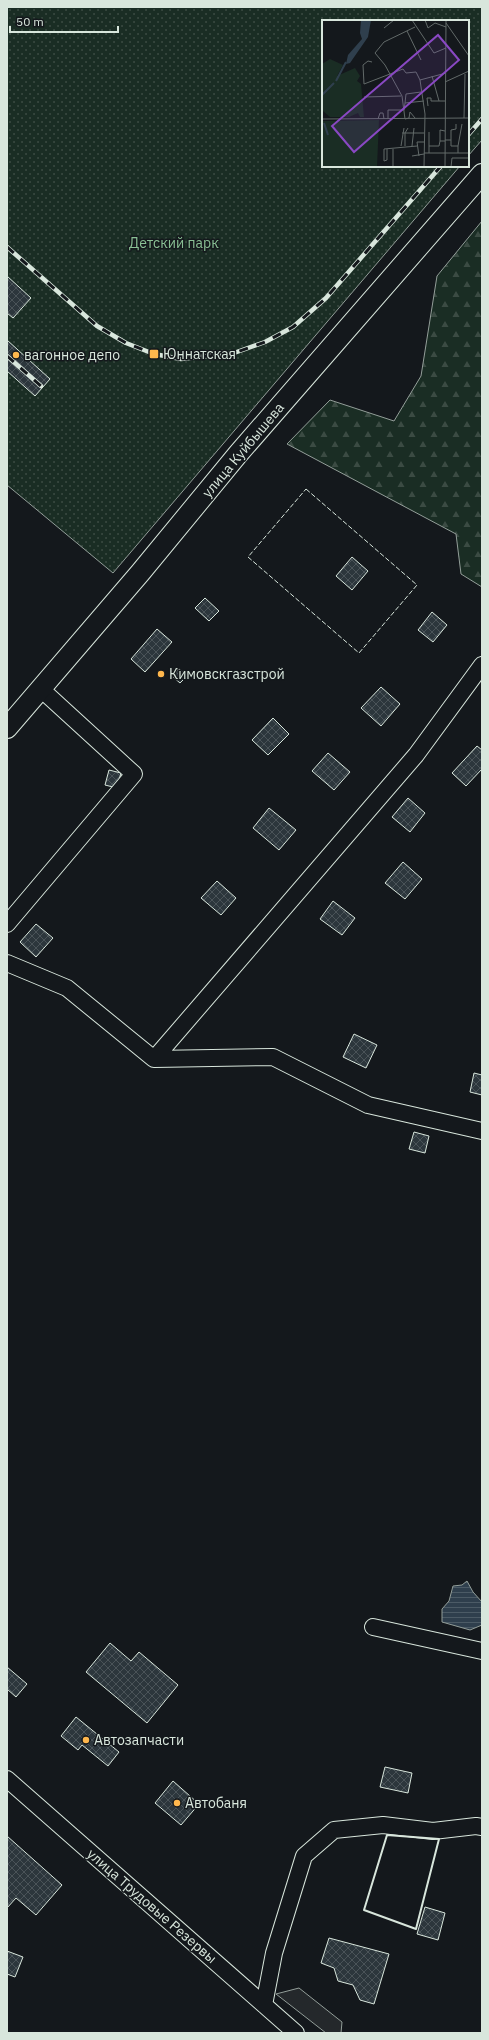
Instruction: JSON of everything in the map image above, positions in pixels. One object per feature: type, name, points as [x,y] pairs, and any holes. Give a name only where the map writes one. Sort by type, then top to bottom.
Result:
[{"type":"main road","name":"улица Куйбышева","points":[[7,728],[140,574],[238,454],[482,174]]},
{"type":"street","points":[[154,1059],[416,755],[482,665]]},
{"type":"street","points":[[7,924],[134,774],[41,689]]},
{"type":"street","points":[[7,964],[67,988],[154,1059],[273,1057],[368,1105],[482,1131]]},
{"type":"street","points":[[373,1627],[482,1651]]},
{"type":"street","name":"улица Трудовые Резервы","points":[[7,1780],[296,2033]]},
{"type":"street","points":[[264,2005],[274,1953],[304,1856],[334,1830],[382,1825],[432,1831],[476,1826],[482,1827]]},
{"type":"green space","name":"Детский парк","points":[[7,7],[482,7],[482,140],[469,155],[469,20],[322,20],[322,167],[459,167],[113,573],[7,485]]},
{"type":"green space","points":[[482,221],[482,587],[461,574],[456,534],[287,444],[330,400],[394,421],[421,376],[437,276]]},
{"type":"shaded area","points":[[299,1988],[342,2022],[341,2033],[326,2033],[276,1994]]},
{"type":"water","points":[[467,1581],[473,1592],[482,1602],[482,1625],[470,1630],[442,1622],[442,1609],[449,1601],[453,1586],[462,1585]]},
{"type":"building","points":[[7,276],[31,298],[13,318],[7,313]]},
{"type":"building","name":"вагонное депо","points":[[7,340],[50,379],[35,396],[7,371]]},
{"type":"building","points":[[352,557],[368,571],[352,590],[336,576]]},
{"type":"building","points":[[205,598],[219,611],[209,621],[195,608]]},
{"type":"building","points":[[432,612],[447,625],[433,642],[418,630]]},
{"type":"building","points":[[157,629],[172,642],[145,672],[131,659]]},
{"type":"building","points":[[179,669],[187,676],[180,683],[172,676]]},
{"type":"building","points":[[381,687],[400,704],[381,726],[361,708]]},
{"type":"building","points":[[273,718],[289,734],[268,755],[252,740]]},
{"type":"building","points":[[477,746],[482,750],[482,769],[466,786],[452,773]]},
{"type":"building","points":[[328,753],[350,772],[334,790],[312,771]]},
{"type":"building","points":[[109,770],[121,773],[117,788],[105,785]]},
{"type":"building","points":[[408,798],[425,813],[410,832],[392,817]]},
{"type":"building","points":[[269,808],[296,830],[279,850],[253,828]]},
{"type":"building","points":[[403,862],[422,879],[405,899],[385,883]]},
{"type":"building","points":[[217,881],[236,898],[221,915],[201,898]]},
{"type":"building","points":[[333,901],[355,918],[342,935],[320,919]]},
{"type":"building","points":[[36,924],[53,938],[36,957],[20,942]]},
{"type":"building","points":[[354,1034],[377,1045],[366,1068],[343,1057]]},
{"type":"building","points":[[474,1073],[482,1075],[482,1095],[470,1092]]},
{"type":"building","points":[[414,1132],[429,1136],[425,1153],[409,1149]]},
{"type":"building","points":[[110,1643],[131,1661],[139,1652],[178,1685],[147,1723],[86,1672]]},
{"type":"building","points":[[7,1667],[27,1684],[16,1697],[7,1689]]},
{"type":"building","name":"Автозапчасти","points":[[76,1717],[119,1752],[108,1766],[82,1745],[78,1750],[61,1736]]},
{"type":"building","points":[[385,1767],[412,1773],[408,1793],[380,1787]]},
{"type":"building","name":"Автобаня","points":[[173,1781],[199,1804],[181,1825],[155,1803]]},
{"type":"building","points":[[7,1836],[62,1885],[36,1915],[16,1898],[7,1908]]},
{"type":"building","points":[[425,1907],[445,1913],[438,1940],[417,1934]]},
{"type":"building","points":[[329,1938],[389,1954],[374,2004],[360,2000],[353,1985],[338,1981],[334,1968],[321,1963]]},
{"type":"building","points":[[7,1951],[23,1957],[15,1977],[7,1974]]},
{"type":"railway","points":[[469,134],[482,119]]},
{"type":"railway","points":[[7,247],[97,326],[126,343],[154,354],[181,359],[234,353],[265,342],[293,327],[326,298],[440,167]]},
{"type":"railway","points":[[7,356],[41,386]]},
{"type":"fence","points":[[306,489],[417,585],[359,653],[248,557],[306,489]]},
{"type":"wall","points":[[387,1835],[439,1839],[416,1929],[364,1910],[387,1835]]},
{"type":"place","name":"Юннатская","points":[[154,354]]},
{"type":"place","name":"вагонное депо","points":[[16,355]]},
{"type":"place","name":"Кимовскгазстрой","points":[[161,674]]},
{"type":"place","name":"Автозапчасти","points":[[86,1740]]},
{"type":"place","name":"Автобаня","points":[[177,1803]]}]
